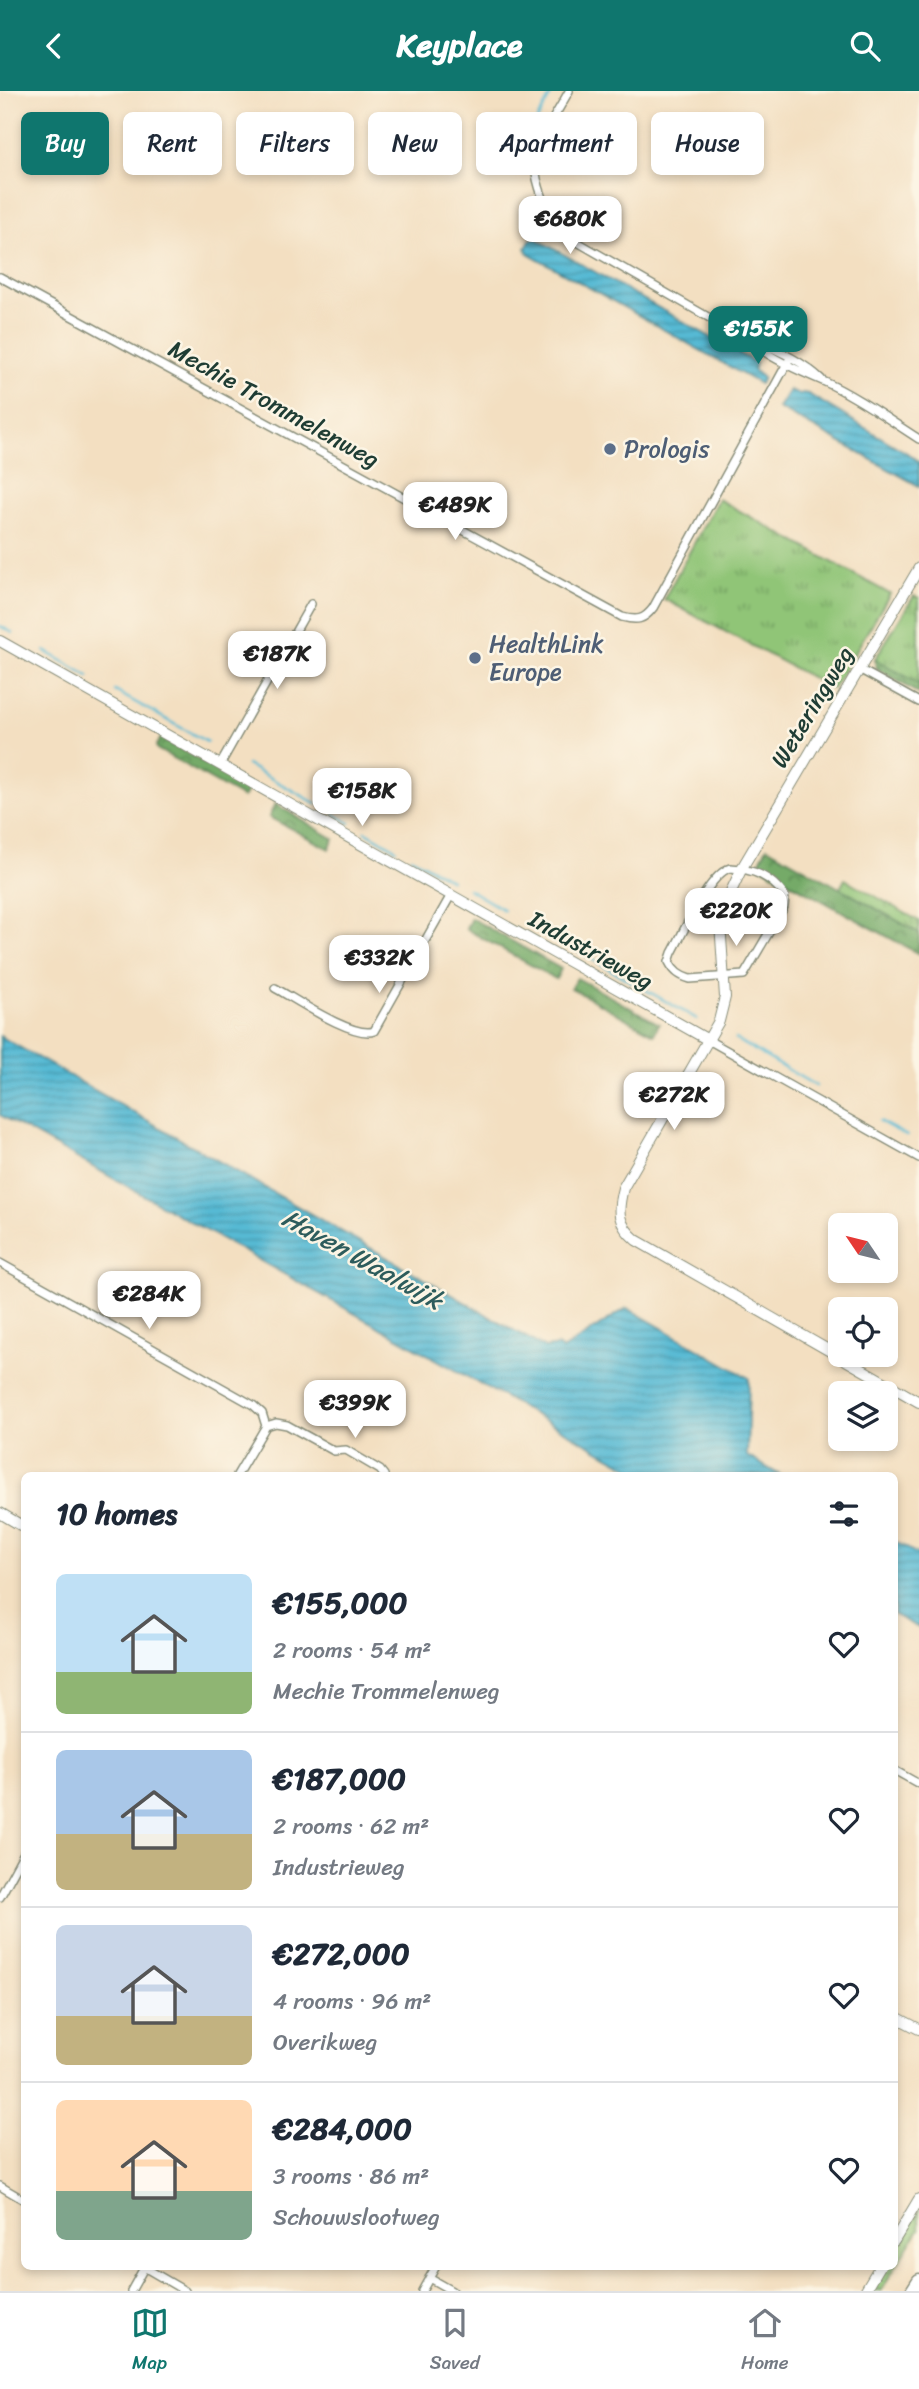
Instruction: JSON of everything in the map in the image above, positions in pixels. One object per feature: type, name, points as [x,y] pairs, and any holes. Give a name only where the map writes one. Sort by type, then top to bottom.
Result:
[{"type":"highway","points":[[912,2291],[919,2280]]},
{"type":"street","points":[[569,91],[541,144],[535,163],[546,205],[560,232],[748,340],[765,353],[788,361],[825,382],[919,439]]},
{"type":"street","name":"Mechie Trommelenweg","points":[[0,277],[622,617],[635,620],[646,618],[653,608],[788,361]]},
{"type":"street","name":"Weteringweg","points":[[741,868],[919,568]]},
{"type":"street","points":[[220,765],[310,604]]},
{"type":"street","name":"Industrieweg","points":[[1,645],[919,1158]]},
{"type":"street","points":[[859,669],[919,702]]},
{"type":"street","name":"Industrieweg","points":[[730,867],[741,868],[751,869],[778,886],[785,896],[784,907],[744,975],[691,979],[674,971],[669,962],[709,887],[719,873],[730,867]]},
{"type":"street","points":[[741,868],[720,922],[725,996],[719,1021],[710,1041],[623,1188],[618,1208],[621,1222],[636,1240],[919,1402]]},
{"type":"street","points":[[275,988],[351,1030],[366,1034],[374,1031],[451,895]]},
{"type":"street","points":[[0,1263],[253,1405],[262,1413],[266,1426]]},
{"type":"street","points":[[239,1472],[266,1426],[275,1423],[287,1425],[334,1451],[346,1450],[381,1472]]},
{"type":"street","points":[[0,1513],[21,1525]]},
{"type":"street","points":[[898,1772],[919,1784]]},
{"type":"street","points":[[0,1897],[21,1858]]},
{"type":"street","points":[[898,2018],[919,2029]]},
{"type":"street","points":[[0,2186],[21,2198]]},
{"type":"street","points":[[898,2234],[919,2199]]},
{"type":"street","points":[[131,2291],[142,2270]]},
{"type":"street","points":[[149,2270],[185,2291]]},
{"type":"street","points":[[422,2291],[434,2270]]},
{"type":"street","points":[[865,2291],[878,2270]]},
{"type":"street","points":[[429,2278],[453,2291]]},
{"type":"green space","points":[[718,499],[890,594],[833,689],[664,599]]},
{"type":"green space","points":[[914,596],[919,598],[919,684],[875,659]]},
{"type":"green space","points":[[875,659],[919,684],[919,694],[876,668]]},
{"type":"green space","points":[[161,738],[249,788],[243,798],[157,749]]},
{"type":"green space","points":[[275,804],[334,839],[329,849],[269,817]]},
{"type":"green space","points":[[767,847],[919,933],[919,954],[758,865]]},
{"type":"green space","points":[[845,879],[919,921],[919,933],[840,888]]},
{"type":"green space","points":[[471,918],[561,969],[556,979],[466,929]]},
{"type":"green space","points":[[577,978],[659,1024],[654,1034],[571,988]]},
{"type":"green space","points":[[919,2209],[919,2229],[898,2263],[898,2245]]},
{"type":"green space","points":[[884,2270],[894,2270],[881,2291],[872,2291]]},
{"type":"water","points":[[535,238],[756,363],[753,370],[763,377],[760,384],[528,253],[526,248],[530,240]]},
{"type":"water","points":[[789,390],[800,395],[808,394],[907,453],[919,462],[919,486],[778,408]]},
{"type":"water","name":"Haven Waalwijk","points":[[0,1036],[545,1348],[558,1346],[562,1350],[627,1308],[749,1378],[747,1456],[775,1472],[638,1472],[0,1115]]},
{"type":"water","points":[[898,1543],[919,1555],[919,1628],[898,1617]]},
{"type":"waterway","points":[[541,112],[553,91]]},
{"type":"waterway","points":[[0,626],[13,633]]},
{"type":"waterway","points":[[45,651],[89,676]]},
{"type":"waterway","points":[[115,691],[207,742]]},
{"type":"waterway","points":[[247,765],[317,804]]},
{"type":"waterway","points":[[334,814],[350,823]]},
{"type":"waterway","points":[[365,831],[396,849]]},
{"type":"waterway","points":[[411,857],[451,880]]},
{"type":"waterway","points":[[468,889],[504,910]]},
{"type":"waterway","points":[[530,924],[697,1019]]},
{"type":"waterway","points":[[735,1039],[816,1086]]},
{"type":"waterway","points":[[879,1121],[907,1136]]},
{"type":"place","name":"Prologis","points":[[610,449]]},
{"type":"place","name":"HealthLink Europe","points":[[475,658]]}]
